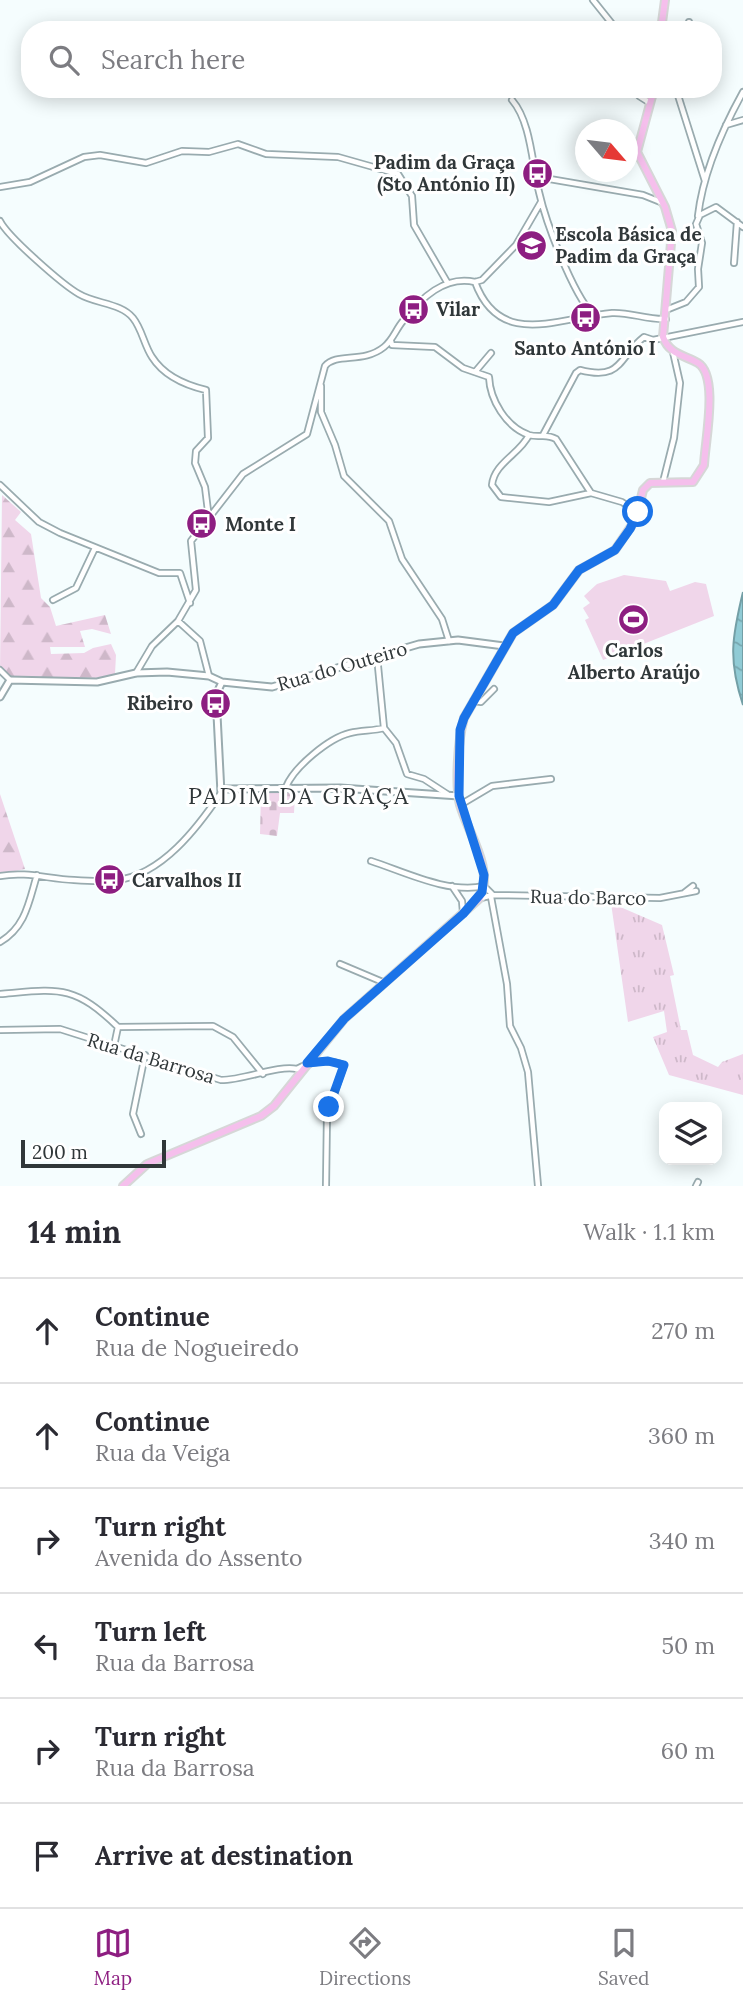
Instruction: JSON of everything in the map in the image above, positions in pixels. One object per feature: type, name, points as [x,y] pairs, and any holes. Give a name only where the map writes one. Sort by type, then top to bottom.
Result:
[{"type":"main road","points":[[663,21],[664,2]]},
{"type":"main road","points":[[123,1186],[147,1164],[261,1116],[274,1106],[344,1019],[480,898],[484,875],[459,796],[460,730],[473,701],[513,633],[553,605],[579,570],[615,550],[638,512],[643,490],[650,483],[693,482],[704,465],[710,379],[700,364],[673,352],[663,337],[672,231],[663,204],[637,152],[652,98]]},
{"type":"street","points":[[593,0],[610,21]]},
{"type":"street","points":[[666,310],[686,302],[699,287],[698,269],[702,243],[696,224],[705,181],[725,125],[743,93]]},
{"type":"street","points":[[642,98],[650,103]]},
{"type":"street","points":[[677,98],[705,181]]},
{"type":"street","points":[[512,100],[521,113],[538,177],[541,201],[577,292],[593,315]]},
{"type":"street","points":[[725,125],[743,120]]},
{"type":"street","points":[[0,187],[30,182],[63,164],[100,155],[146,163],[183,151],[209,152],[237,144],[265,154],[338,157],[398,174],[412,196],[414,225],[447,282]]},
{"type":"street","points":[[538,177],[643,195],[663,204]]},
{"type":"street","points":[[136,673],[152,646],[178,621],[196,590],[191,541],[243,474],[307,434],[321,379],[330,360],[371,356],[391,341],[413,309],[447,282],[482,280],[516,245],[541,201]]},
{"type":"street","points":[[696,224],[700,215],[716,207],[743,227]]},
{"type":"street","points":[[0,221],[11,237],[77,293],[127,312],[134,319],[152,357],[162,369],[184,385],[206,390],[208,438],[196,451],[195,463],[205,487],[209,519]]},
{"type":"street","points":[[734,263],[737,221]]},
{"type":"street","points":[[475,282],[498,315],[521,326],[623,313],[666,319]]},
{"type":"street","points":[[543,435],[571,377],[580,370],[597,374],[616,369],[644,337],[653,340],[712,331],[743,322]]},
{"type":"street","points":[[391,341],[392,345],[409,347],[435,346],[463,368],[489,377],[495,405],[530,435],[556,439],[592,493]]},
{"type":"street","points":[[663,482],[674,439],[680,383],[673,352]]},
{"type":"street","points":[[475,372],[491,353]]},
{"type":"street","points":[[321,379],[321,412],[344,476],[389,522],[402,559],[442,619],[449,641]]},
{"type":"street","points":[[530,435],[523,447],[500,466],[493,479],[492,485],[501,496],[549,502],[592,493],[622,502],[638,512]]},
{"type":"street","points":[[0,485],[38,522],[94,548],[159,573],[180,573],[190,603]]},
{"type":"street","points":[[53,600],[76,588],[94,548]]},
{"type":"street","points":[[178,621],[200,641],[209,677]]},
{"type":"street","name":"Rua do Outeiro","points":[[10,680],[97,682],[136,673],[167,672],[209,677],[222,682],[278,686],[296,678],[319,676],[377,654],[449,641],[504,646]]},
{"type":"street","points":[[377,654],[384,728],[396,743],[407,774],[425,779],[448,794]]},
{"type":"street","points":[[0,670],[10,680],[0,697]]},
{"type":"street","points":[[221,793],[216,695],[222,682]]},
{"type":"street","points":[[473,701],[481,702],[494,690]]},
{"type":"street","points":[[286,788],[290,778],[306,761],[341,737],[384,728]]},
{"type":"street","points":[[460,805],[492,786],[551,779]]},
{"type":"street","points":[[0,876],[37,875],[72,880],[130,877],[176,849],[226,789],[286,788],[459,796]]},
{"type":"street","points":[[371,861],[451,886],[484,886],[492,896],[507,984],[510,1026],[522,1048],[528,1072],[538,1186]]},
{"type":"street","points":[[0,942],[24,917],[37,875]]},
{"type":"street","points":[[451,886],[462,901],[463,914]]},
{"type":"street","points":[[462,901],[472,888]]},
{"type":"street","name":"Rua do Barco","points":[[480,898],[660,898],[695,889]]},
{"type":"street","points":[[340,964],[384,983]]},
{"type":"street","points":[[0,994],[62,990],[97,1007],[118,1027],[213,1026],[233,1037],[263,1074]]},
{"type":"street","name":"Rua da Barrosa","points":[[0,1030],[48,1027],[221,1080],[246,1079],[289,1068],[297,1069],[307,1063],[328,1061],[345,1067],[327,1114],[327,1186]]},
{"type":"street","points":[[114,1047],[118,1027]]},
{"type":"street","points":[[141,1134],[133,1114],[145,1055]]},
{"type":"green space","points":[[2,495],[21,512],[15,520],[31,534],[41,598],[50,607],[56,626],[105,615],[111,634],[92,629],[80,631],[85,647],[50,647],[51,654],[84,653],[111,644],[116,655],[115,674],[89,679],[40,681],[24,680],[0,673]]},
{"type":"green space","name":"Carlos Alberto Araújo","points":[[624,575],[666,581],[670,591],[695,582],[706,584],[714,616],[603,660],[585,620],[589,618],[583,608],[590,603],[584,596],[597,584]]},
{"type":"green space","points":[[261,792],[295,793],[294,813],[280,813],[277,836],[260,834]]},
{"type":"green space","points":[[0,794],[25,869],[0,874]]},
{"type":"green space","points":[[611,903],[662,925],[674,975],[670,976],[681,1030],[687,1030],[693,1055],[718,1067],[722,1062],[743,1054],[743,1095],[669,1075],[653,1037],[667,1032],[664,1011],[628,1022]]},
{"type":"water","points":[[743,592],[743,705],[735,675],[733,649]]},
{"type":"place","name":"Padim da Graça (Sto António II)","points":[[538,173]]},
{"type":"place","name":"Escola Básica de Padim da Graça","points":[[532,245]]},
{"type":"place","name":"Vilar","points":[[413,309]]},
{"type":"place","name":"Santo António I","points":[[585,317]]},
{"type":"place","name":"Monte I","points":[[202,524]]},
{"type":"place","name":"Carlos Alberto Araújo","points":[[634,619]]},
{"type":"place","name":"Ribeiro","points":[[216,703]]},
{"type":"place","name":"Carvalhos II","points":[[109,880]]},
{"type":"district","name":"PADIM DA GRAÇA","points":[[299,796]]},
{"type":"route","points":[[329,1107],[344,1065],[328,1061],[307,1063],[344,1019],[480,898],[484,875],[459,796],[460,730],[464,718],[513,633],[553,605],[585,565],[615,550],[638,512]]}]
